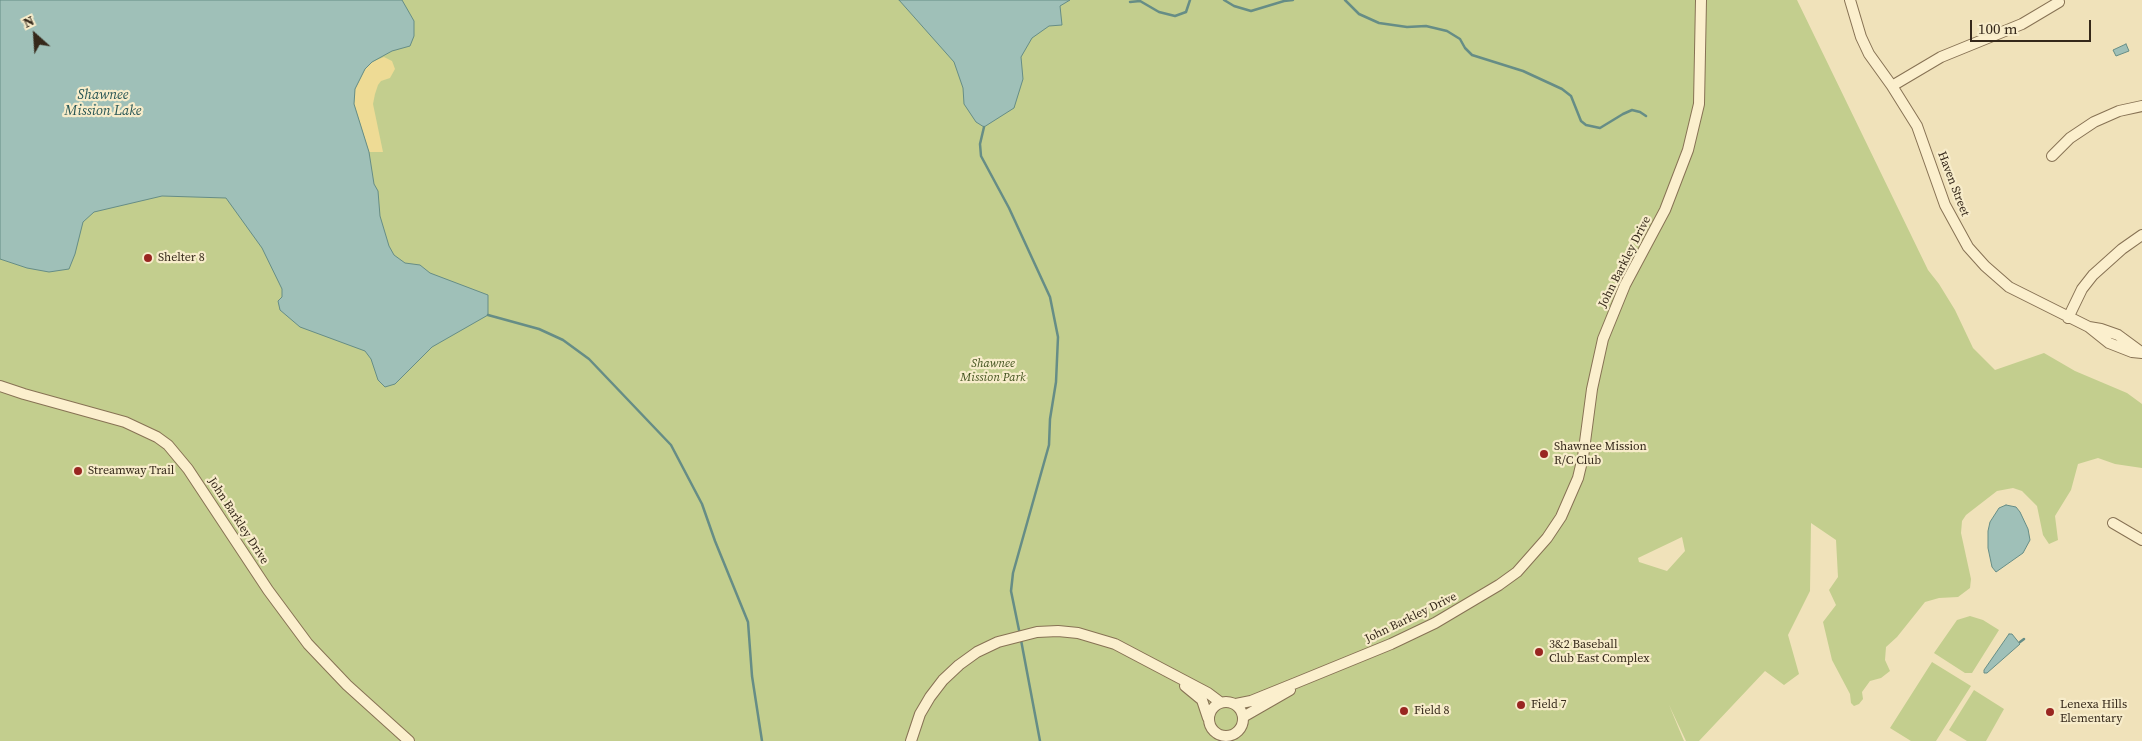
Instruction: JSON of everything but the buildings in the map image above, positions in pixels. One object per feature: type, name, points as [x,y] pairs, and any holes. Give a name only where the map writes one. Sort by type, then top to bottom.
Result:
[{"type":"street","name":"John Barkley Drive","points":[[1298,682],[1391,644],[1435,623],[1499,585],[1534,554],[1561,517],[1572,495],[1583,457],[1592,389],[1604,338],[1625,285],[1665,210],[1688,150],[1699,104],[1701,0]]},
{"type":"street","name":"Haven Street","points":[[1850,0],[1860,37],[1869,54],[1917,126],[1944,205],[1968,247],[1985,266],[2009,287],[2088,327],[2101,329],[2118,336],[2142,353]]},
{"type":"street","points":[[1892,86],[1941,56],[2022,24],[2059,2]]},
{"type":"street","points":[[2052,156],[2070,138],[2094,122],[2119,111],[2142,106]]},
{"type":"street","points":[[2068,318],[2082,289],[2093,275],[2122,249],[2142,235]]},
{"type":"street","name":"John Barkley Drive","points":[[0,386],[125,422],[139,427],[168,445],[188,470],[268,590],[308,644],[347,685],[409,741]]},
{"type":"street","points":[[2113,522],[2142,540]]},
{"type":"street","points":[[910,741],[920,714],[943,680],[977,652],[1016,636],[1058,631],[1095,637],[1115,644],[1208,693],[1220,702]]},
{"type":"street","points":[[1171,674],[1202,700],[1214,732],[1226,738],[1240,736],[1243,717],[1236,704]]},
{"type":"street","points":[[1208,718],[1210,710],[1220,702],[1228,701],[1236,704],[1251,701],[1298,682]]},
{"type":"street","points":[[1243,717],[1287,692],[1298,682]]},
{"type":"green space","name":"Shawnee Mission Park","points":[[0,0],[1797,0],[1928,270],[1955,310],[1973,348],[1995,370],[2044,353],[2075,371],[2127,393],[2142,404],[2142,468],[2115,464],[2098,458],[2078,464],[2071,490],[2055,516],[2058,540],[2049,544],[2043,535],[2037,506],[2022,491],[2013,488],[1997,491],[1966,515],[1962,521],[1961,533],[1971,579],[1970,588],[1958,597],[1939,598],[1925,602],[1897,637],[1886,647],[1885,660],[1890,671],[1881,678],[1870,681],[1862,692],[1863,699],[1854,706],[1851,703],[1850,694],[1832,660],[1823,622],[1836,605],[1829,590],[1838,577],[1836,540],[1811,523],[1810,591],[1788,635],[1799,674],[1784,685],[1765,671],[1699,741],[1686,741],[1669,705],[1684,741],[0,741]],"holes":[[[1682,537],[1685,551],[1667,571],[1639,562],[1638,558]]]},
{"type":"green space","points":[[1970,616],[1983,620],[1999,630],[1972,673],[1965,673],[1934,653],[1957,620]]},
{"type":"green space","points":[[1932,662],[1971,686],[1936,741],[1911,741],[1890,728]]},
{"type":"green space","points":[[1974,690],[2004,709],[1986,741],[1967,741],[1949,730]]},
{"type":"sand","points":[[384,57],[392,61],[395,69],[390,78],[381,81],[378,85],[373,104],[383,152],[369,152],[354,104],[355,89],[365,69],[372,62]]},
{"type":"water","name":"Shawnee Mission Lake","points":[[0,0],[402,0],[414,21],[414,36],[410,46],[392,51],[372,62],[365,69],[355,89],[354,104],[369,152],[374,184],[378,191],[380,216],[389,246],[394,255],[405,263],[420,265],[430,273],[488,295],[488,315],[432,347],[395,384],[385,387],[378,380],[371,359],[365,351],[300,327],[280,310],[278,301],[282,297],[282,289],[262,248],[226,198],[162,196],[94,212],[83,222],[69,269],[49,272],[27,268],[0,259]]},
{"type":"water","points":[[899,0],[1070,0],[1060,6],[1062,25],[1049,26],[1032,38],[1021,57],[1023,79],[1014,108],[984,127],[976,122],[964,104],[963,88],[954,62]]},
{"type":"water","points":[[2126,44],[2129,51],[2116,56],[2113,50]]},
{"type":"water","points":[[2006,505],[2016,507],[2020,512],[2028,529],[2030,540],[2023,553],[1996,572],[1992,567],[1988,548],[1988,531],[1990,522],[1999,508]]},
{"type":"water","points":[[2009,634],[2012,634],[2020,644],[1987,673],[1984,673],[1984,670]]},
{"type":"waterway","points":[[1130,2],[1140,1],[1159,12],[1175,16],[1186,12],[1190,0]]},
{"type":"waterway","points":[[1224,0],[1234,6],[1251,11],[1293,0]]},
{"type":"waterway","points":[[1345,0],[1359,14],[1379,23],[1407,27],[1426,26],[1447,31],[1460,39],[1472,55],[1523,71],[1562,89],[1571,96],[1581,121],[1586,125],[1600,128],[1632,110],[1646,116]]},
{"type":"waterway","points":[[984,127],[980,144],[981,156],[1009,208],[1050,297],[1058,337],[1056,382],[1050,419],[1049,445],[1013,573],[1011,591],[1019,630]]},
{"type":"waterway","points":[[488,315],[539,329],[563,340],[589,359],[671,445],[702,504],[748,622],[752,676],[762,741]]},
{"type":"waterway","points":[[2020,642],[2024,639]]},
{"type":"waterway","points":[[1021,640],[1040,741]]},
{"type":"place","name":"Shelter 8","points":[[148,258]]},
{"type":"place","name":"Shawnee Mission R/C Club","points":[[1544,454]]},
{"type":"place","name":"Streamway Trail","points":[[78,471]]},
{"type":"place","name":"3&2 Baseball Club East Complex","points":[[1539,652]]},
{"type":"place","name":"Field 7","points":[[1521,705]]},
{"type":"place","name":"Field 8","points":[[1404,711]]},
{"type":"place","name":"Lenexa Hills Elementary","points":[[2050,712]]}]
